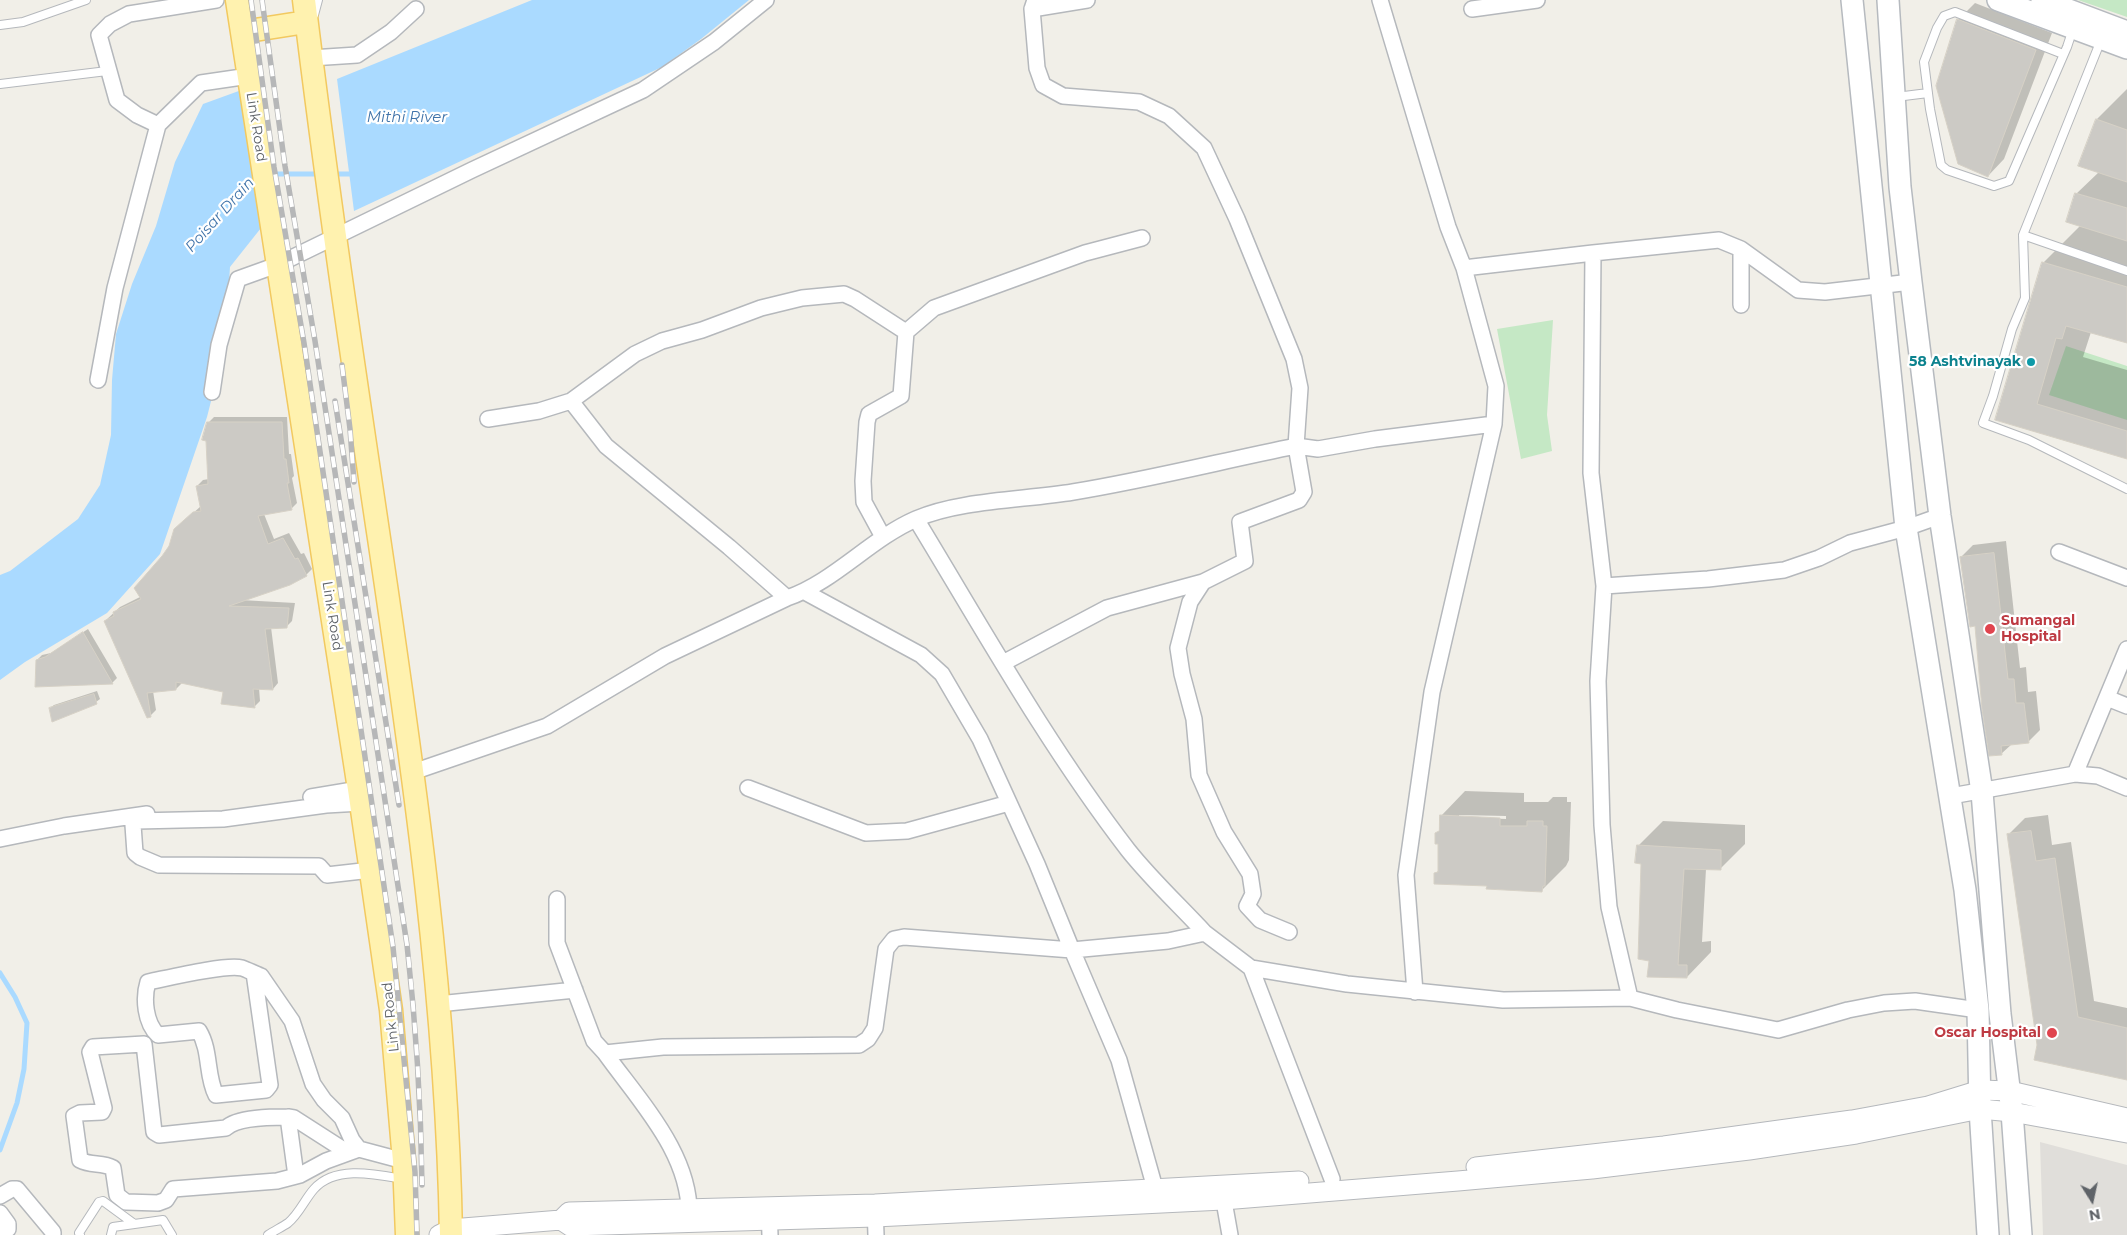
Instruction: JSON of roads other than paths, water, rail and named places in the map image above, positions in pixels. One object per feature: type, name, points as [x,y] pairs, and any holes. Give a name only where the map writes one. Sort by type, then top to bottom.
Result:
[{"type":"main road","name":"Link Road","points":[[237,0],[360,796],[391,1010],[404,1170],[407,1235]]},
{"type":"main road","points":[[304,0],[333,234],[413,772],[438,1004],[447,1233]]},
{"type":"main road","points":[[1852,0],[1906,528],[1965,890],[1978,1010],[1980,1100],[1988,1235]]},
{"type":"main road","points":[[1888,0],[1900,187],[1911,282],[1940,516],[1982,792],[2000,1004],[2012,1112],[2021,1235]]},
{"type":"main road","points":[[1998,0],[2074,27],[2104,32],[2127,32]]},
{"type":"main road","points":[[2042,0],[2104,32],[2127,48]]},
{"type":"main road","points":[[242,32],[310,48]]},
{"type":"street","points":[[158,125],[136,114],[117,100],[107,71],[99,35],[110,24],[129,14],[216,0]]},
{"type":"street","points":[[212,392],[219,345],[238,279],[277,266],[333,234],[643,90],[714,42],[766,0]]},
{"type":"street","points":[[1003,663],[1107,608],[1203,582],[1245,561],[1240,522],[1299,500],[1304,492],[1296,446],[1300,388],[1294,359],[1237,219],[1204,148],[1169,116],[1138,102],[1063,96],[1043,85],[1037,68],[1034,4],[1087,0]]},
{"type":"street","points":[[1380,0],[1448,227],[1464,268],[1496,386],[1494,424],[1432,692],[1406,875],[1415,992]]},
{"type":"street","points":[[1472,8],[1537,0]]},
{"type":"street","points":[[310,48],[356,55],[391,32],[416,9]]},
{"type":"street","points":[[98,380],[115,288],[158,125],[201,83],[250,82]]},
{"type":"street","points":[[883,537],[864,502],[862,481],[867,422],[869,414],[902,396],[906,332],[934,308],[1085,253],[1142,238]]},
{"type":"street","points":[[1464,268],[1719,240],[1735,247],[1798,290],[1825,292],[1881,287],[1911,282]]},
{"type":"street","points":[[1735,247],[1737,302]]},
{"type":"street","points":[[1593,253],[1591,473],[1604,586],[1598,681],[1602,825],[1609,907],[1630,998]]},
{"type":"street","points":[[488,419],[539,411],[571,401],[635,354],[662,341],[702,330],[761,308],[802,298],[844,294],[906,332]]},
{"type":"street","points":[[571,401],[606,446],[729,547],[787,598]]},
{"type":"street","points":[[413,772],[547,726],[665,656],[787,598],[805,592],[883,537],[916,519],[948,509],[1074,492],[1296,446],[1318,449],[1375,439],[1494,424]]},
{"type":"street","points":[[1604,586],[1708,579],[1784,570],[1819,558],[1850,543],[1906,528],[1940,516]]},
{"type":"street","points":[[916,519],[1076,779],[1130,851],[1205,933],[1251,968],[1347,984],[1503,1000],[1630,998],[1677,1010],[1778,1030],[1848,1010],[1884,1003],[1915,1001],[1978,1010]]},
{"type":"street","points":[[2059,552],[2127,578]]},
{"type":"street","points":[[1203,582],[1190,602],[1178,648],[1182,674],[1194,719],[1199,776],[1224,832],[1250,874],[1253,894],[1247,906],[1260,920],[1289,932]]},
{"type":"street","points":[[805,592],[921,655],[942,674],[980,739],[1119,1060],[1158,1197]]},
{"type":"street","points":[[2075,774],[2127,650]]},
{"type":"street","points":[[2107,698],[2127,706]]},
{"type":"street","points":[[1951,796],[2075,774],[2098,776],[2127,788]]},
{"type":"street","points":[[748,788],[866,833],[907,830],[1009,803]]},
{"type":"street","points":[[0,839],[64,826],[160,812],[246,808],[360,796]]},
{"type":"street","points":[[360,796],[326,805],[223,818],[137,821],[133,825],[135,853],[159,865],[319,866],[327,875],[371,870]]},
{"type":"street","points":[[557,899],[557,942],[594,1041],[605,1053],[668,1139],[684,1176],[689,1216]]},
{"type":"street","points":[[605,1053],[663,1047],[860,1045],[868,1039],[875,1028],[886,949],[894,939],[904,937],[1072,950],[1168,941],[1205,933]]},
{"type":"street","points":[[254,973],[270,1085],[266,1090],[216,1096],[212,1088],[204,1039],[199,1031],[158,1035],[151,1029],[144,995],[148,982],[220,969],[241,968],[254,973],[261,976],[292,1021],[313,1084],[324,1100],[342,1118],[352,1140],[353,1151]]},
{"type":"street","points":[[1251,968],[1332,1179]]},
{"type":"street","points":[[438,1004],[574,990]]},
{"type":"street","points":[[353,1151],[296,1176],[277,1181],[173,1189],[166,1200],[158,1202],[126,1202],[117,1195],[113,1168],[106,1164],[88,1164],[80,1160],[74,1116],[80,1113],[102,1112],[104,1108],[90,1052],[93,1047],[139,1042],[144,1044],[154,1132],[159,1135],[226,1128],[231,1123],[288,1117],[294,1118],[353,1151],[404,1170]]},
{"type":"street","points":[[447,1233],[561,1220],[570,1226],[689,1216],[769,1220],[875,1219],[962,1206],[1222,1193],[1457,1175],[1591,1162],[1854,1127],[1929,1113],[2010,1091],[2127,1118]]},
{"type":"street","points":[[1980,1100],[2012,1112],[2127,1132]]},
{"type":"street","points":[[288,1117],[296,1176]]},
{"type":"street","points":[[1290,1187],[1332,1179],[1392,1180]]},
{"type":"street","points":[[0,1196],[12,1189],[16,1189],[53,1232],[53,1235]]},
{"type":"street","points":[[1222,1193],[1230,1235]]},
{"type":"street","points":[[0,1213],[8,1224],[8,1229],[0,1234]]},
{"type":"lane","points":[[0,25],[23,22],[86,0]]},
{"type":"lane","points":[[310,48],[318,0]]},
{"type":"lane","points":[[2063,54],[1955,12],[1944,16],[1937,28],[1924,62],[1941,165],[1947,170],[1994,186],[2009,181],[2063,54],[2074,27]]},
{"type":"lane","points":[[2104,32],[2023,236],[2025,298],[2012,329],[1993,396],[1982,423],[2028,440],[2127,489]]},
{"type":"lane","points":[[0,84],[107,71]]},
{"type":"lane","points":[[1894,97],[1928,93]]},
{"type":"lane","points":[[2023,236],[2127,271]]},
{"type":"lane","points":[[268,1235],[289,1222],[315,1188],[333,1175],[382,1175],[404,1170]]},
{"type":"lane","points":[[80,1235],[79,1233],[99,1202],[103,1201],[133,1223]]},
{"type":"lane","points":[[111,1235],[114,1227],[164,1220],[172,1235]]},
{"type":"water","name":"Mithi River","points":[[532,0],[749,0],[701,39],[662,67],[354,211],[337,79]]},
{"type":"water","points":[[247,88],[261,228],[230,267],[225,346],[207,417],[160,554],[107,613],[25,662],[0,680],[0,575],[10,571],[78,519],[100,485],[111,435],[112,380],[116,334],[132,284],[156,226],[175,162],[203,104]]},
{"type":"waterway","name":"Poisar Drain","points":[[269,174],[320,174]]},
{"type":"waterway","name":"Poisar Drain","points":[[331,174],[355,174]]},
{"type":"waterway","points":[[0,973],[15,997],[27,1023],[24,1069],[17,1103],[0,1150]]},
{"type":"railway","points":[[251,0],[274,167],[304,343],[393,947],[415,1172],[417,1235]]},
{"type":"railway","points":[[262,0],[285,166],[315,341],[407,945],[418,1065],[422,1185]]},
{"type":"railway","points":[[342,365],[354,482]]},
{"type":"railway","points":[[335,401],[399,805]]},
{"type":"place","name":"58 Ashtvinayak","points":[[2031,362]]},
{"type":"place","name":"Sumangal Hospital","points":[[1990,629]]},
{"type":"place","name":"Oscar Hospital","points":[[2052,1033]]}]
